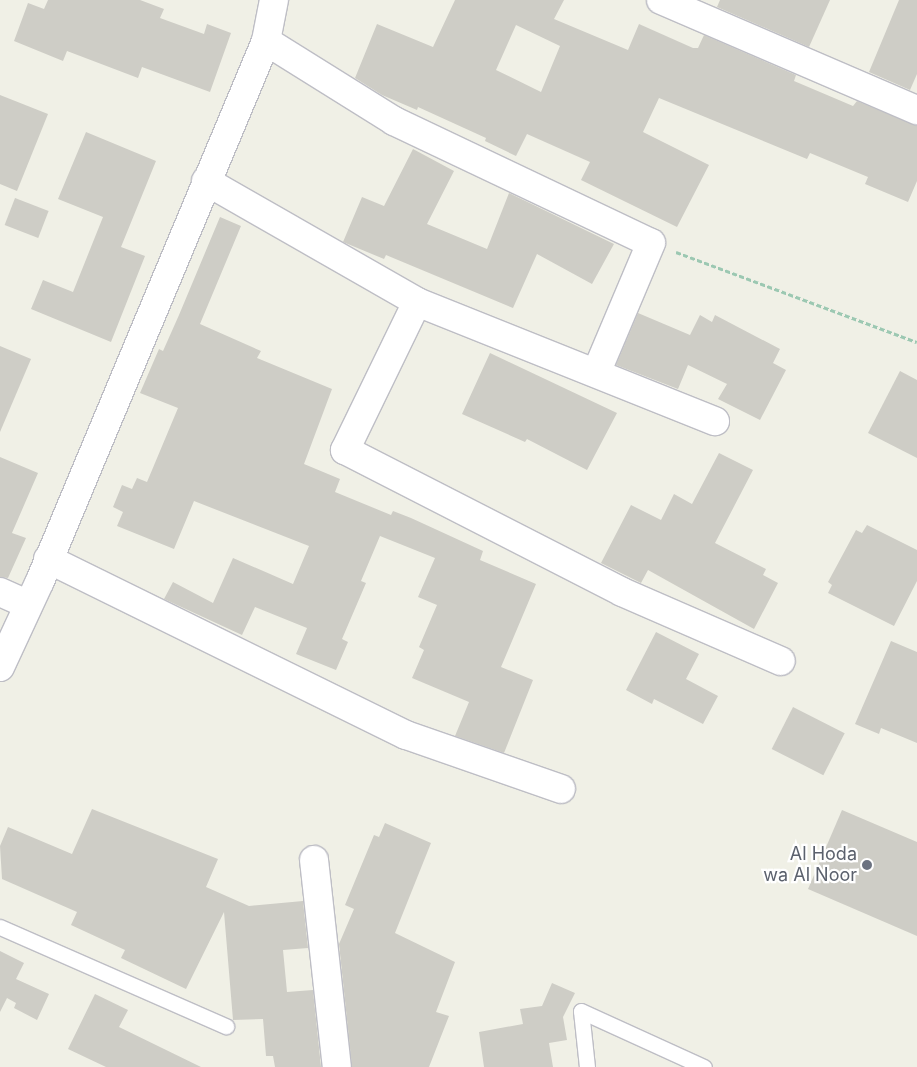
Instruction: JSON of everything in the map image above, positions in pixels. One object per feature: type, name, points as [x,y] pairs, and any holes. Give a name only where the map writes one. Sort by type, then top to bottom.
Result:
[{"type":"street","points":[[0,667],[48,559],[266,41],[274,0]]},
{"type":"street","points":[[661,0],[917,110]]},
{"type":"street","points":[[266,41],[394,121],[651,243],[596,373]]},
{"type":"street","points":[[206,181],[417,302],[715,421]]},
{"type":"street","points":[[417,302],[345,450],[622,592],[780,661]]},
{"type":"street","points":[[48,559],[406,735],[562,789]]},
{"type":"street","points":[[0,592],[27,604]]},
{"type":"street","points":[[314,860],[337,1067]]},
{"type":"lane","points":[[0,927],[226,1026]]},
{"type":"lane","points":[[586,1067],[581,1011],[704,1067]]},
{"type":"path","points":[[651,243],[917,342]]},
{"type":"building","points":[[48,0],[140,0],[164,9],[160,18],[204,34],[207,24],[231,33],[210,92],[142,67],[138,78],[67,51],[63,61],[14,41],[28,3],[44,9]]},
{"type":"building","points":[[455,0],[564,0],[554,19],[628,50],[639,24],[693,48],[698,48],[704,35],[796,75],[794,81],[853,106],[857,101],[917,126],[917,181],[908,202],[865,184],[868,177],[810,153],[807,159],[659,98],[643,132],[709,165],[677,227],[581,180],[590,162],[527,134],[516,156],[485,141],[486,138],[418,107],[417,110],[382,95],[355,78],[377,24],[433,47]],"holes":[[[516,25],[560,46],[541,92],[496,70]]]},
{"type":"building","points":[[720,0],[830,0],[809,47],[717,7]]},
{"type":"building","points":[[899,0],[917,0],[917,74],[910,90],[869,72]]},
{"type":"building","points":[[0,95],[48,114],[17,191],[0,184]]},
{"type":"building","points":[[86,132],[156,161],[121,247],[145,256],[111,342],[31,309],[43,280],[73,292],[103,217],[58,199]]},
{"type":"building","points":[[413,149],[454,171],[427,224],[487,249],[509,193],[614,244],[592,284],[537,254],[513,308],[386,255],[384,259],[343,242],[362,197],[384,206]]},
{"type":"building","points":[[15,198],[49,211],[38,238],[5,225]]},
{"type":"building","points":[[220,217],[241,226],[200,324],[261,351],[257,358],[332,389],[304,464],[340,479],[335,492],[391,515],[393,511],[411,518],[483,551],[480,560],[536,584],[501,667],[533,680],[504,753],[455,736],[469,702],[412,678],[424,650],[419,647],[437,605],[418,597],[435,558],[380,536],[361,581],[366,583],[342,639],[348,642],[336,670],[296,654],[307,628],[255,607],[242,635],[164,599],[173,582],[213,603],[233,558],[293,584],[309,546],[194,501],[174,549],[117,526],[123,512],[113,507],[122,485],[132,489],[137,478],[147,482],[178,408],[140,393],[159,349],[163,351]]},
{"type":"building","points":[[638,313],[690,335],[700,315],[712,322],[715,315],[780,349],[773,363],[786,370],[760,420],[718,399],[727,384],[688,365],[678,389],[616,365]]},
{"type":"building","points":[[0,346],[31,359],[0,432]]},
{"type":"building","points":[[490,353],[617,413],[587,470],[527,439],[525,442],[462,414]]},
{"type":"building","points":[[900,371],[917,380],[917,458],[868,433]]},
{"type":"building","points":[[719,453],[753,470],[715,543],[766,569],[763,575],[778,583],[754,629],[648,570],[641,583],[601,563],[631,505],[661,520],[674,494],[692,504]]},
{"type":"building","points":[[0,457],[38,473],[12,533],[26,538],[8,578],[0,577]]},
{"type":"building","points":[[867,525],[917,550],[917,581],[894,626],[828,593],[832,585],[828,582],[856,530],[862,533]]},
{"type":"building","points":[[656,632],[699,654],[686,679],[718,696],[703,724],[654,699],[652,704],[626,690]]},
{"type":"building","points":[[891,641],[917,652],[917,743],[881,728],[879,734],[855,724]]},
{"type":"building","points":[[793,707],[845,733],[823,775],[772,749]]},
{"type":"building","points":[[92,809],[218,859],[206,887],[249,906],[303,901],[308,948],[283,950],[287,992],[313,990],[321,1067],[275,1067],[273,1056],[266,1056],[263,1019],[233,1020],[224,912],[186,989],[121,958],[125,950],[71,925],[77,912],[2,879],[0,846],[8,827],[72,854]]},
{"type":"building","name":"Al Hoda wa Al Noor","points":[[842,810],[917,842],[917,936],[808,889]]},
{"type":"building","points":[[385,823],[431,843],[395,933],[455,962],[436,1012],[449,1016],[429,1067],[352,1067],[339,944],[354,909],[345,905],[374,835],[379,837]]},
{"type":"building","points":[[0,951],[24,963],[16,979],[49,994],[37,1020],[14,1008],[16,1003],[7,998],[0,1012]]},
{"type":"building","points":[[552,983],[575,993],[563,1017],[567,1040],[549,1043],[553,1067],[484,1067],[479,1032],[523,1024],[520,1009],[542,1006]]},
{"type":"building","points":[[95,994],[128,1010],[119,1027],[201,1067],[106,1067],[68,1049]]},
{"type":"place","name":"Al Hoda wa Al Noor","points":[[867,865]]}]
